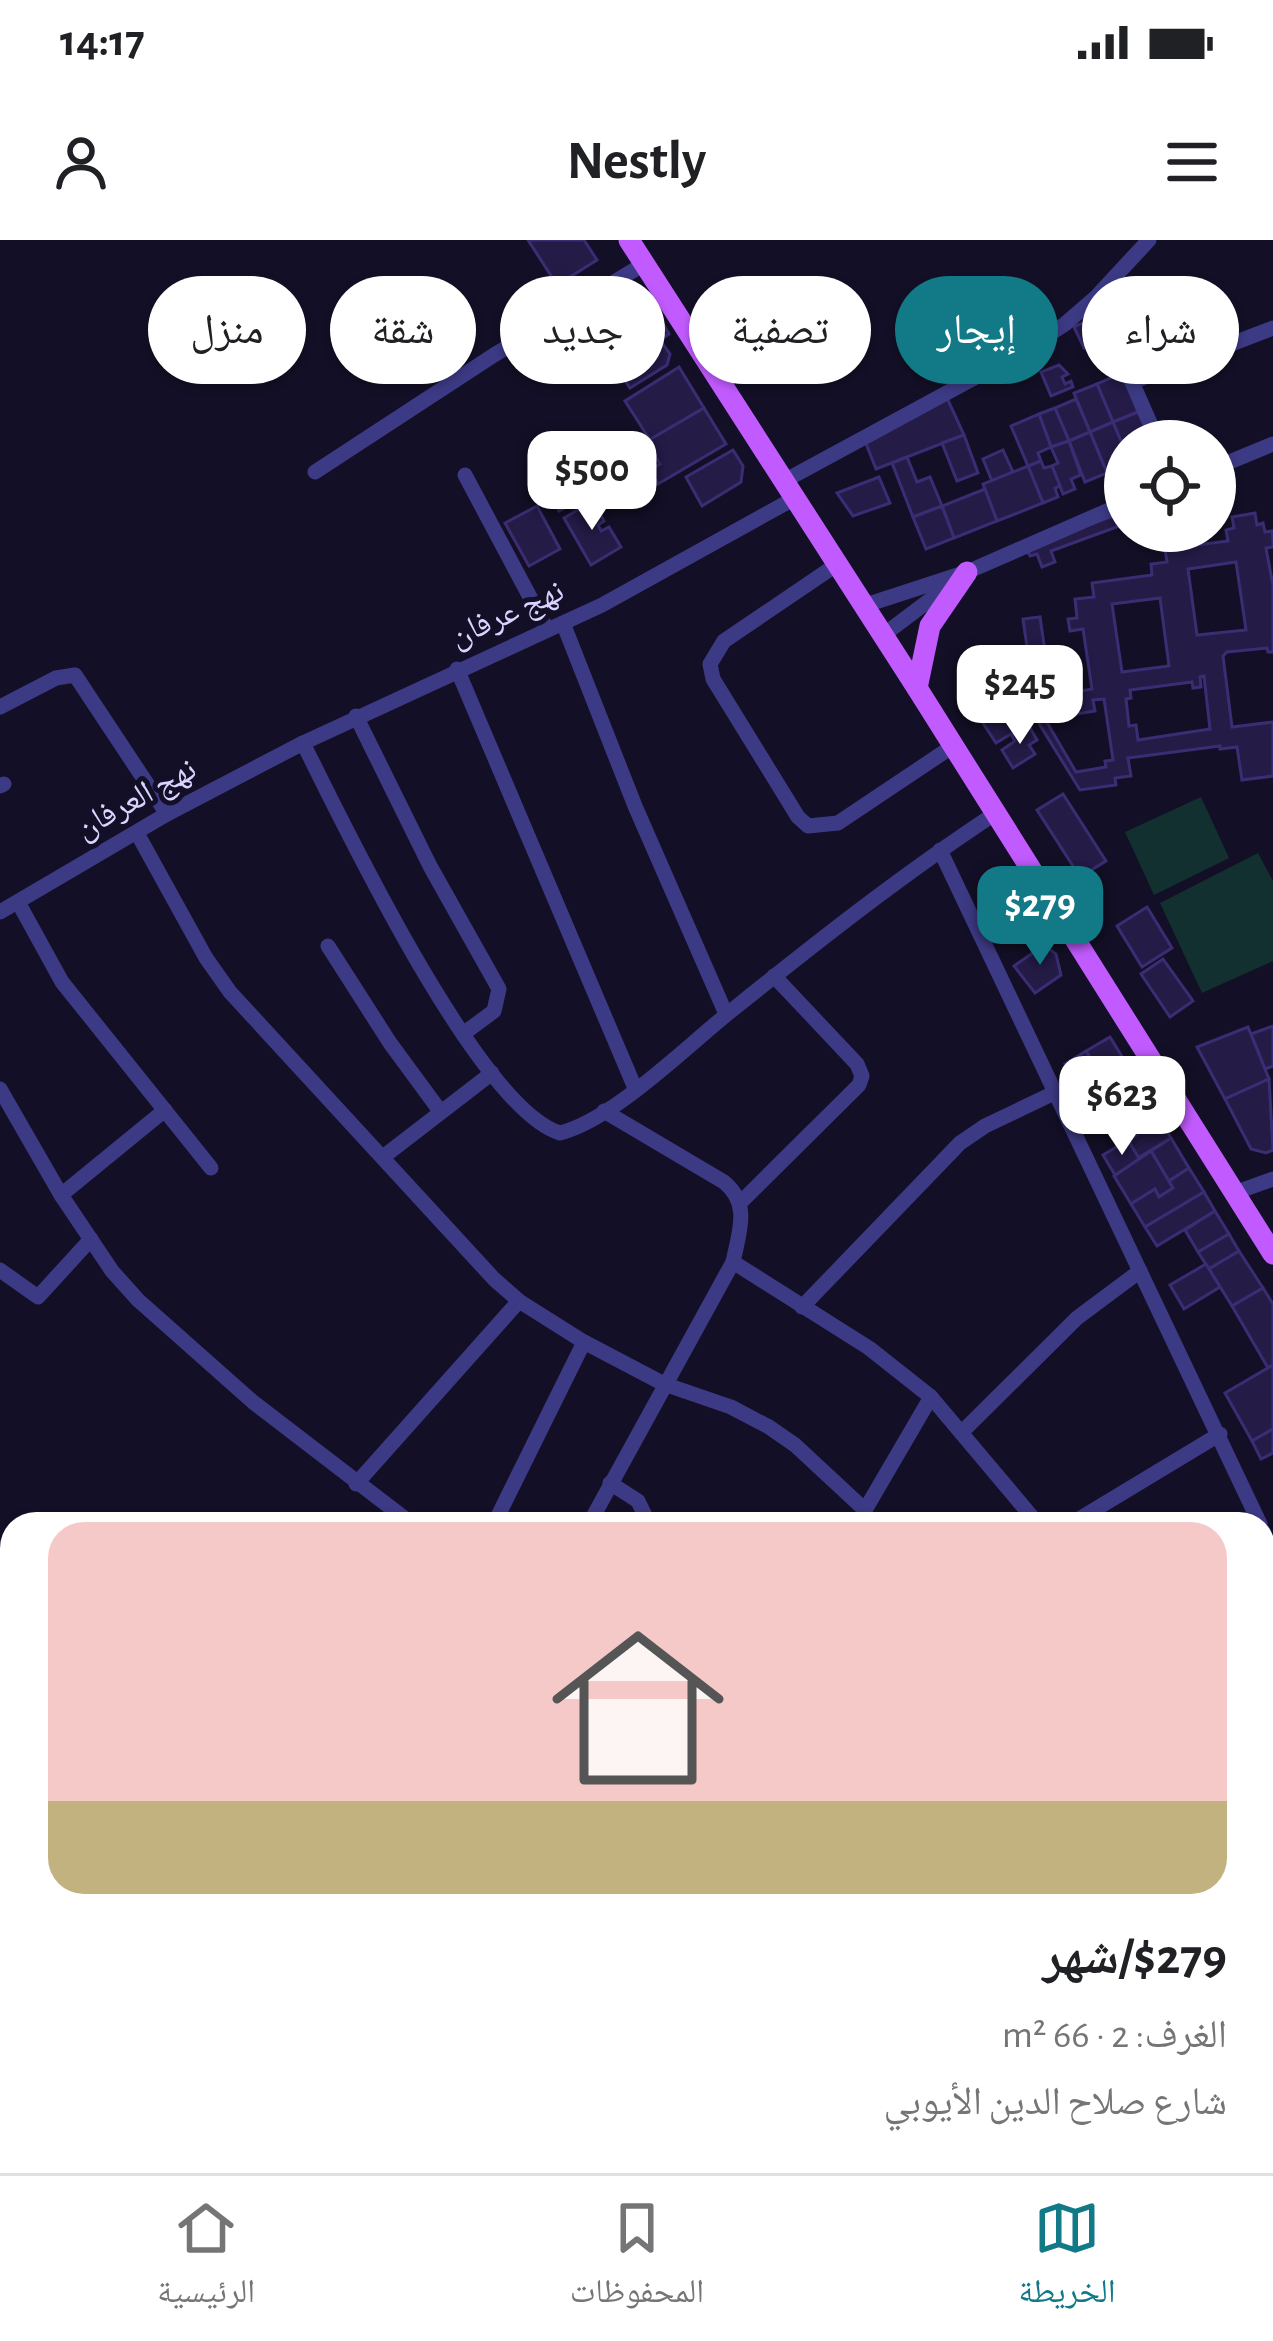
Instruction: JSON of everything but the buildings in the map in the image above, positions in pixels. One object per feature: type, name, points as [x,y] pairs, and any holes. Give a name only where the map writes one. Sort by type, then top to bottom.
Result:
[{"type":"main road","points":[[629,240],[1273,1254]]},
{"type":"main road","points":[[917,688],[930,626],[967,572]]},
{"type":"street","name":"نهج عرفان","points":[[1115,276],[1149,240]]},
{"type":"street","points":[[316,472],[458,377],[644,264]]},
{"type":"street","name":"نهج عرفان","points":[[303,743],[662,574],[789,489],[1024,351],[1082,308]]},
{"type":"street","points":[[1239,341],[1273,328]]},
{"type":"street","points":[[1133,384],[1149,420]]},
{"type":"street","points":[[1236,459],[1273,444]]},
{"type":"street","points":[[465,475],[555,626],[726,1014]]},
{"type":"street","points":[[863,606],[967,572],[1104,512]]},
{"type":"street","points":[[836,565],[724,641],[710,664],[713,679],[798,817],[808,826],[838,823],[953,746]]},
{"type":"street","points":[[882,636],[967,572]]},
{"type":"street","points":[[457,669],[635,1088]]},
{"type":"street","points":[[0,707],[56,678],[75,675],[167,814]]},
{"type":"street","points":[[356,716],[430,866],[499,989],[494,1011],[464,1034]]},
{"type":"street","points":[[303,743],[370,878],[464,1034],[492,1073],[549,1130],[560,1133],[604,1111],[774,976],[996,813]]},
{"type":"street","name":"نهج العرفان","points":[[0,912],[167,814],[303,743]]},
{"type":"street","points":[[137,832],[206,958],[230,992],[518,1301],[664,1384],[731,1407],[769,1427],[795,1445],[861,1512]]},
{"type":"street","points":[[940,850],[1255,1512]]},
{"type":"street","points":[[18,902],[62,982],[211,1168]]},
{"type":"street","points":[[328,946],[440,1111]]},
{"type":"street","points":[[741,1202],[859,1085],[862,1076],[774,976]]},
{"type":"street","points":[[383,1157],[492,1073]]},
{"type":"street","points":[[0,1089],[61,1195],[112,1271],[172,1334],[395,1512]]},
{"type":"street","points":[[802,1307],[960,1143],[1054,1093]]},
{"type":"street","points":[[61,1195],[165,1110]]},
{"type":"street","points":[[595,1512],[733,1262],[743,1214],[741,1202],[724,1182],[604,1111]]},
{"type":"street","points":[[1234,1193],[1273,1179]]},
{"type":"street","points":[[0,1270],[38,1297],[91,1239]]},
{"type":"street","points":[[733,1262],[869,1348],[931,1397],[1028,1512]]},
{"type":"street","points":[[963,1431],[1077,1318],[1140,1270]]},
{"type":"street","points":[[356,1484],[518,1301]]},
{"type":"street","points":[[500,1512],[584,1342]]},
{"type":"street","points":[[869,1512],[931,1397]]},
{"type":"street","points":[[1091,1512],[1220,1434]]},
{"type":"street","points":[[610,1484],[638,1502],[643,1512]]},
{"type":"green space","points":[[1201,797],[1229,858],[1154,895],[1125,832]]},
{"type":"green space","points":[[1258,853],[1273,881],[1273,961],[1202,993],[1160,903]]}]
